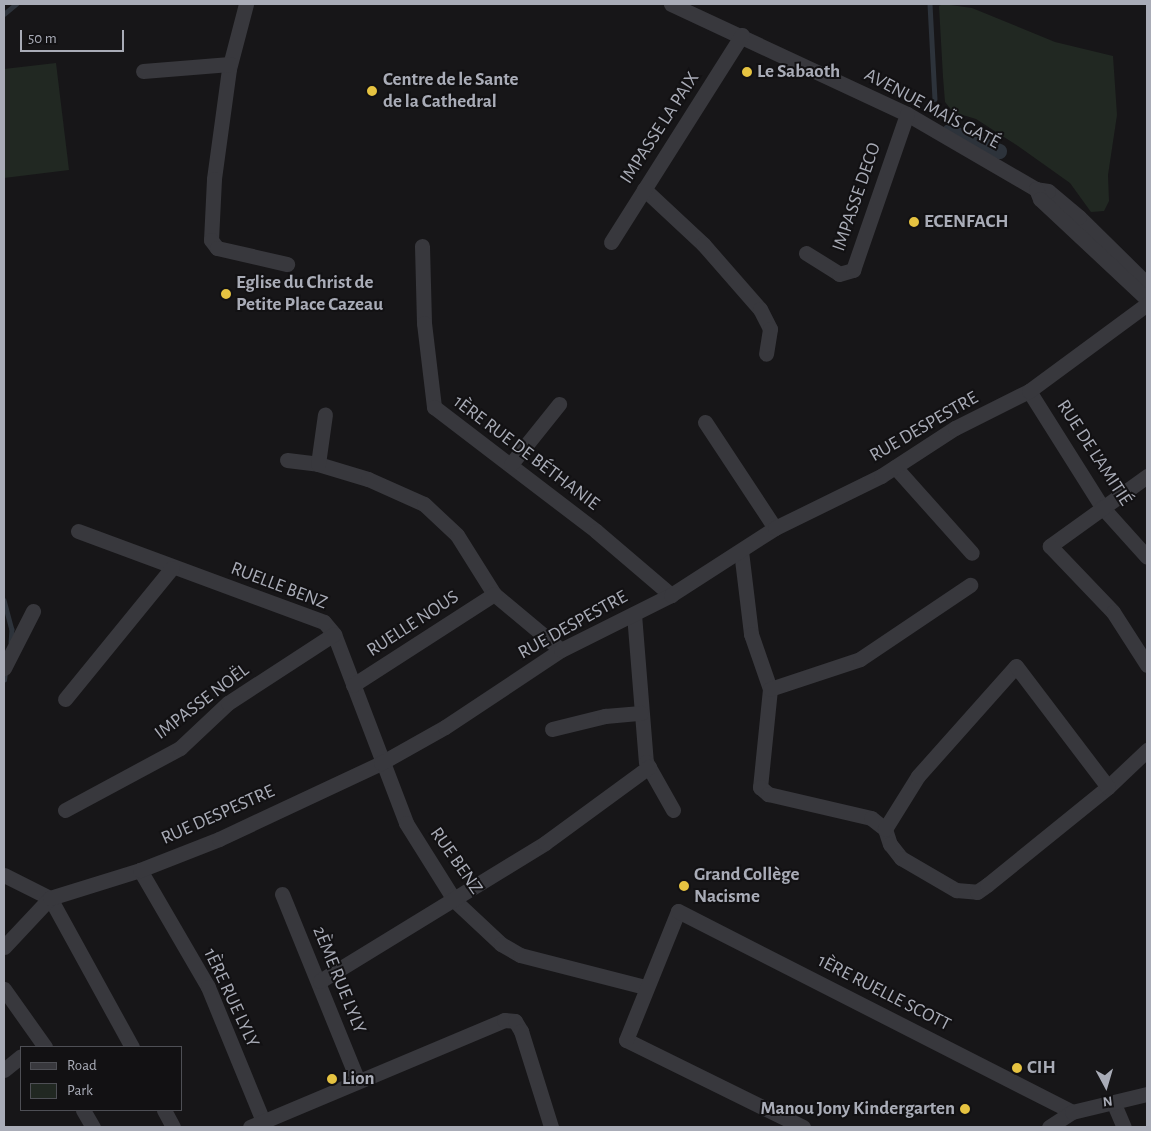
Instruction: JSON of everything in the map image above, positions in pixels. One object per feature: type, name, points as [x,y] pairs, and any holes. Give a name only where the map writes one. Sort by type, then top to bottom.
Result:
[{"type":"street","points":[[246,4],[230,64],[214,179],[211,240],[217,248],[287,264]]},
{"type":"street","name":"AVENUE MAÏS GATÉ","points":[[671,4],[742,35],[907,114],[1036,189],[1048,192],[1079,218],[1147,284]]},
{"type":"street","name":"IMPASSE LA PAIX","points":[[611,242],[742,35]]},
{"type":"street","points":[[143,71],[230,64]]},
{"type":"street","name":"IMPASSE DECO","points":[[806,253],[839,274],[853,270],[907,114]]},
{"type":"street","points":[[644,189],[703,244],[760,309],[770,328],[766,354]]},
{"type":"street","name":"AVENUE MAÏS GATÉ","points":[[1036,189],[1040,199],[1147,300]]},
{"type":"street","name":"1ÈRE RUE DE BÉTHANIE","points":[[422,246],[424,323],[434,407],[511,464],[671,596]]},
{"type":"street","name":"RUE DESPESTRE","points":[[4,947],[50,898],[140,870],[219,840],[381,763],[445,727],[561,650],[671,596],[775,528],[895,467],[955,428],[1029,391],[1147,304]]},
{"type":"street","name":"RUE DE L'AMITIÉ","points":[[1029,391],[1102,507],[1147,557]]},
{"type":"street","points":[[511,464],[559,404]]},
{"type":"street","points":[[318,464],[325,414]]},
{"type":"street","points":[[705,422],[775,528]]},
{"type":"street","points":[[287,460],[318,464],[368,478],[424,504],[457,535],[494,594],[561,650]]},
{"type":"street","points":[[895,467],[972,553]]},
{"type":"street","points":[[1147,476],[1050,546],[1113,612],[1147,665]]},
{"type":"street","name":"RUELLE BENZ","points":[[78,531],[172,568],[317,619],[334,634],[381,763]]},
{"type":"street","points":[[741,551],[751,634],[770,689],[760,787],[768,794],[871,818],[885,829],[890,844],[901,858],[956,890],[977,892],[1108,787],[1147,750]]},
{"type":"street","points":[[65,699],[172,568]]},
{"type":"street","points":[[770,689],[860,659],[970,585]]},
{"type":"street","name":"RUELLE NOUS","points":[[353,685],[494,594]]},
{"type":"street","points":[[4,668],[33,611]]},
{"type":"street","points":[[634,614],[641,713],[649,767],[673,810]]},
{"type":"street","name":"IMPASSE NOËL","points":[[65,810],[180,748],[228,703],[334,634]]},
{"type":"street","points":[[885,829],[918,776],[1014,667],[1020,668],[1108,787]]},
{"type":"street","points":[[552,730],[604,716],[641,713]]},
{"type":"street","name":"RUE BENZ","points":[[381,763],[406,823],[455,901],[501,944],[520,955],[645,987]]},
{"type":"street","points":[[320,981],[455,901],[546,843],[649,767]]},
{"type":"street","name":"1ÈRE RUE LYLY","points":[[140,870],[208,987],[257,1124]]},
{"type":"street","points":[[4,875],[50,898],[131,1046]]},
{"type":"street","name":"2ÈME RUE LYLY","points":[[282,894],[320,981],[358,1081]]},
{"type":"street","name":"1ÈRE RUELLE SCOTT","points":[[645,987],[678,911],[1072,1112]]},
{"type":"street","points":[[645,987],[627,1041],[803,1127]]},
{"type":"street","points":[[4,989],[40,1045]]},
{"type":"street","points":[[257,1124],[504,1020],[514,1021],[521,1030],[550,1127]]},
{"type":"street","points":[[4,1070],[20,1057]]},
{"type":"street","points":[[1049,1127],[1072,1112],[1114,1104],[1147,1094]]},
{"type":"street","points":[[1114,1104],[1124,1127]]},
{"type":"street","points":[[83,1111],[93,1127]]},
{"type":"street","points":[[165,1111],[173,1127]]},
{"type":"green space","points":[[943,4],[972,8],[1055,42],[1113,56],[1117,115],[1108,175],[1109,201],[1104,211],[1091,212],[1070,183],[976,119],[953,112],[945,102],[939,6]]},
{"type":"green space","points":[[56,63],[69,170],[4,178],[4,69]]},
{"type":"waterway","points":[[4,14],[16,4]]},
{"type":"waterway","points":[[930,4],[935,99]]},
{"type":"waterway","points":[[949,131],[999,151]]},
{"type":"waterway","points":[[4,600],[12,629],[11,642]]},
{"type":"waterway","points":[[4,680],[5,672]]},
{"type":"place","name":"Le Sabaoth","points":[[747,72]]},
{"type":"place","name":"Centre de le Sante de la Cathedral","points":[[372,91]]},
{"type":"place","name":"ECENFACH","points":[[914,222]]},
{"type":"place","name":"Eglise du Christ de Petite Place Cazeau","points":[[226,294]]},
{"type":"place","name":"Grand Collège Nacisme","points":[[684,886]]},
{"type":"place","name":"CIH","points":[[1017,1068]]},
{"type":"place","name":"Lion","points":[[332,1079]]},
{"type":"place","name":"Manou Jony Kindergarten","points":[[965,1109]]}]
